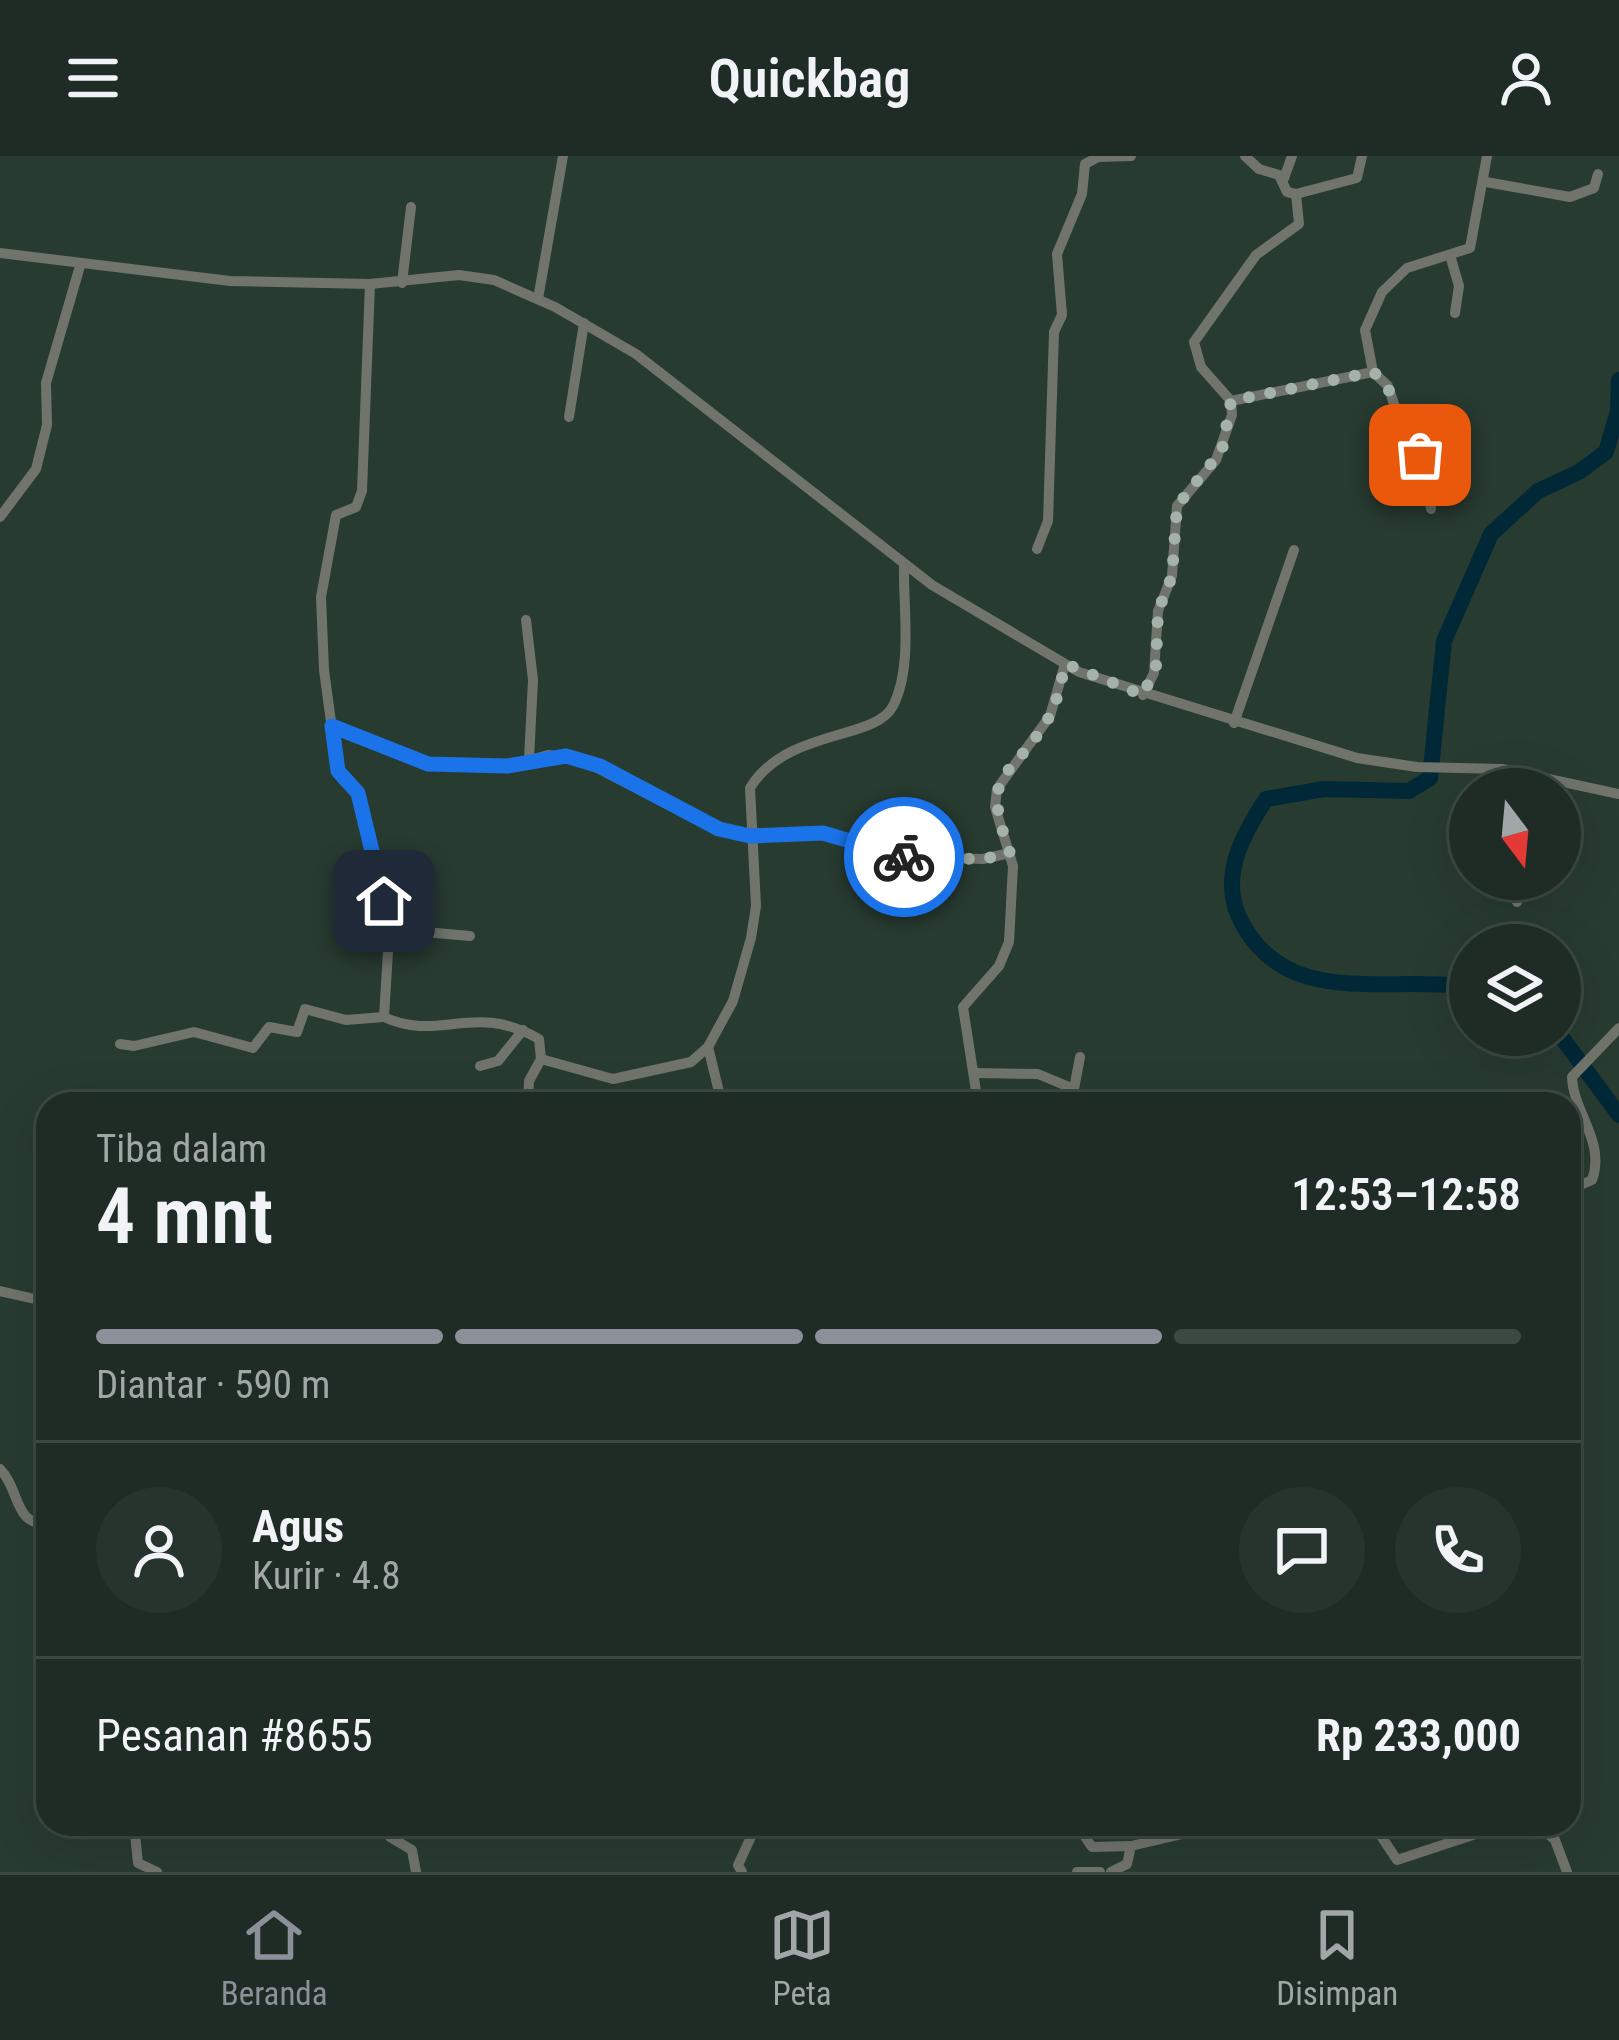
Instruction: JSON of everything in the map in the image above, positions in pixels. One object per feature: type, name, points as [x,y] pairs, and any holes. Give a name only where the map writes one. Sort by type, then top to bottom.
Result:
[{"type":"street","points":[[538,298],[563,156]]},
{"type":"street","points":[[1037,549],[1048,520],[1054,332],[1062,315],[1057,254],[1082,194],[1084,164],[1098,157],[1131,156]]},
{"type":"street","points":[[1245,156],[1295,194],[1357,178],[1362,156]]},
{"type":"street","points":[[1282,181],[1292,156]]},
{"type":"street","points":[[1431,509],[1423,460],[1403,431],[1388,386],[1373,372],[1365,330],[1382,292],[1407,268],[1471,247],[1487,156]]},
{"type":"street","points":[[1486,182],[1570,197],[1594,188],[1598,174]]},
{"type":"street","points":[[1231,401],[1201,367],[1194,343],[1256,255],[1300,223],[1295,194]]},
{"type":"street","points":[[402,283],[410,207]]},
{"type":"street","points":[[0,253],[230,281],[370,284],[472,275],[538,298],[650,364],[770,454],[904,565],[995,626],[1066,664],[1143,695],[1336,754],[1450,768]]},
{"type":"street","points":[[1450,255],[1460,286],[1455,313]]},
{"type":"street","points":[[0,517],[38,463],[47,425],[46,383],[80,266]]},
{"type":"street","points":[[370,284],[361,497],[356,507],[336,513],[321,590],[340,776],[358,793],[391,929],[384,1017]]},
{"type":"street","points":[[569,417],[584,323]]},
{"type":"street","points":[[1231,401],[1373,372]]},
{"type":"street","points":[[1143,695],[1156,666],[1158,611],[1172,576],[1177,506],[1222,450],[1231,401]]},
{"type":"street","points":[[1234,723],[1294,550]]},
{"type":"street","points":[[542,1059],[613,1079],[691,1062],[708,1047],[747,961],[755,907],[748,794],[760,776],[815,738],[873,725],[894,705],[903,653],[904,565]]},
{"type":"street","points":[[526,620],[533,680],[529,759]]},
{"type":"street","points":[[977,1092],[963,1007],[1005,954],[1014,878],[995,807],[997,789],[1050,716],[1066,664]]},
{"type":"street","points":[[332,726],[428,764],[507,766],[566,756],[600,766],[702,823],[750,836],[823,833],[898,857],[983,859],[1010,853]]},
{"type":"street","points":[[1581,786],[1619,794]]},
{"type":"street","points":[[391,929],[470,936]]},
{"type":"street","points":[[120,1044],[134,1046],[194,1032],[253,1048],[271,1026],[298,1032],[305,1009],[346,1020],[384,1017],[428,1026],[488,1018],[540,1041],[542,1059],[529,1081],[529,1092]]},
{"type":"street","points":[[1575,1092],[1571,1083],[1576,1072],[1619,1028]]},
{"type":"street","points":[[480,1066],[498,1060],[523,1030]]},
{"type":"street","points":[[708,1047],[719,1092]]},
{"type":"street","points":[[975,1073],[1037,1074],[1074,1088],[1080,1057]]},
{"type":"street","points":[[1581,1108],[1592,1136],[1596,1167],[1592,1180],[1581,1185]]},
{"type":"street","points":[[0,1291],[36,1299]]},
{"type":"street","points":[[0,1469],[13,1484],[22,1516],[36,1523]]},
{"type":"street","points":[[135,1836],[137,1862],[157,1872]]},
{"type":"street","points":[[389,1836],[412,1850],[416,1872]]},
{"type":"street","points":[[735,1870],[751,1836]]},
{"type":"street","points":[[1084,1836],[1092,1847],[1131,1846],[1174,1836]]},
{"type":"street","points":[[1381,1836],[1397,1860],[1470,1836]]},
{"type":"street","points":[[1551,1836],[1567,1872]]},
{"type":"street","points":[[1111,1872],[1123,1870],[1131,1846]]},
{"type":"street","points":[[1077,1872],[1100,1872]]},
{"type":"waterway","points":[[1449,985],[1340,983],[1283,966],[1259,948],[1240,919],[1232,887],[1236,856],[1266,799],[1324,789],[1409,791],[1430,778],[1444,641],[1491,534],[1538,491],[1579,472],[1606,452],[1618,411],[1619,380]]},
{"type":"waterway","points":[[1575,1056],[1619,1115]]},
{"type":"way so far","points":[[904,857],[983,859],[1010,853],[995,807],[997,789],[1008,767],[1050,716],[1066,664],[1143,695],[1156,666],[1158,611],[1172,576],[1177,506],[1222,450],[1231,401],[1373,372],[1388,386],[1403,431],[1420,455]]},
{"type":"route","points":[[384,901],[358,793],[338,771],[332,726],[428,764],[474,762],[496,767],[548,755],[566,756],[619,775],[719,829],[750,836],[823,833],[904,857]]}]
